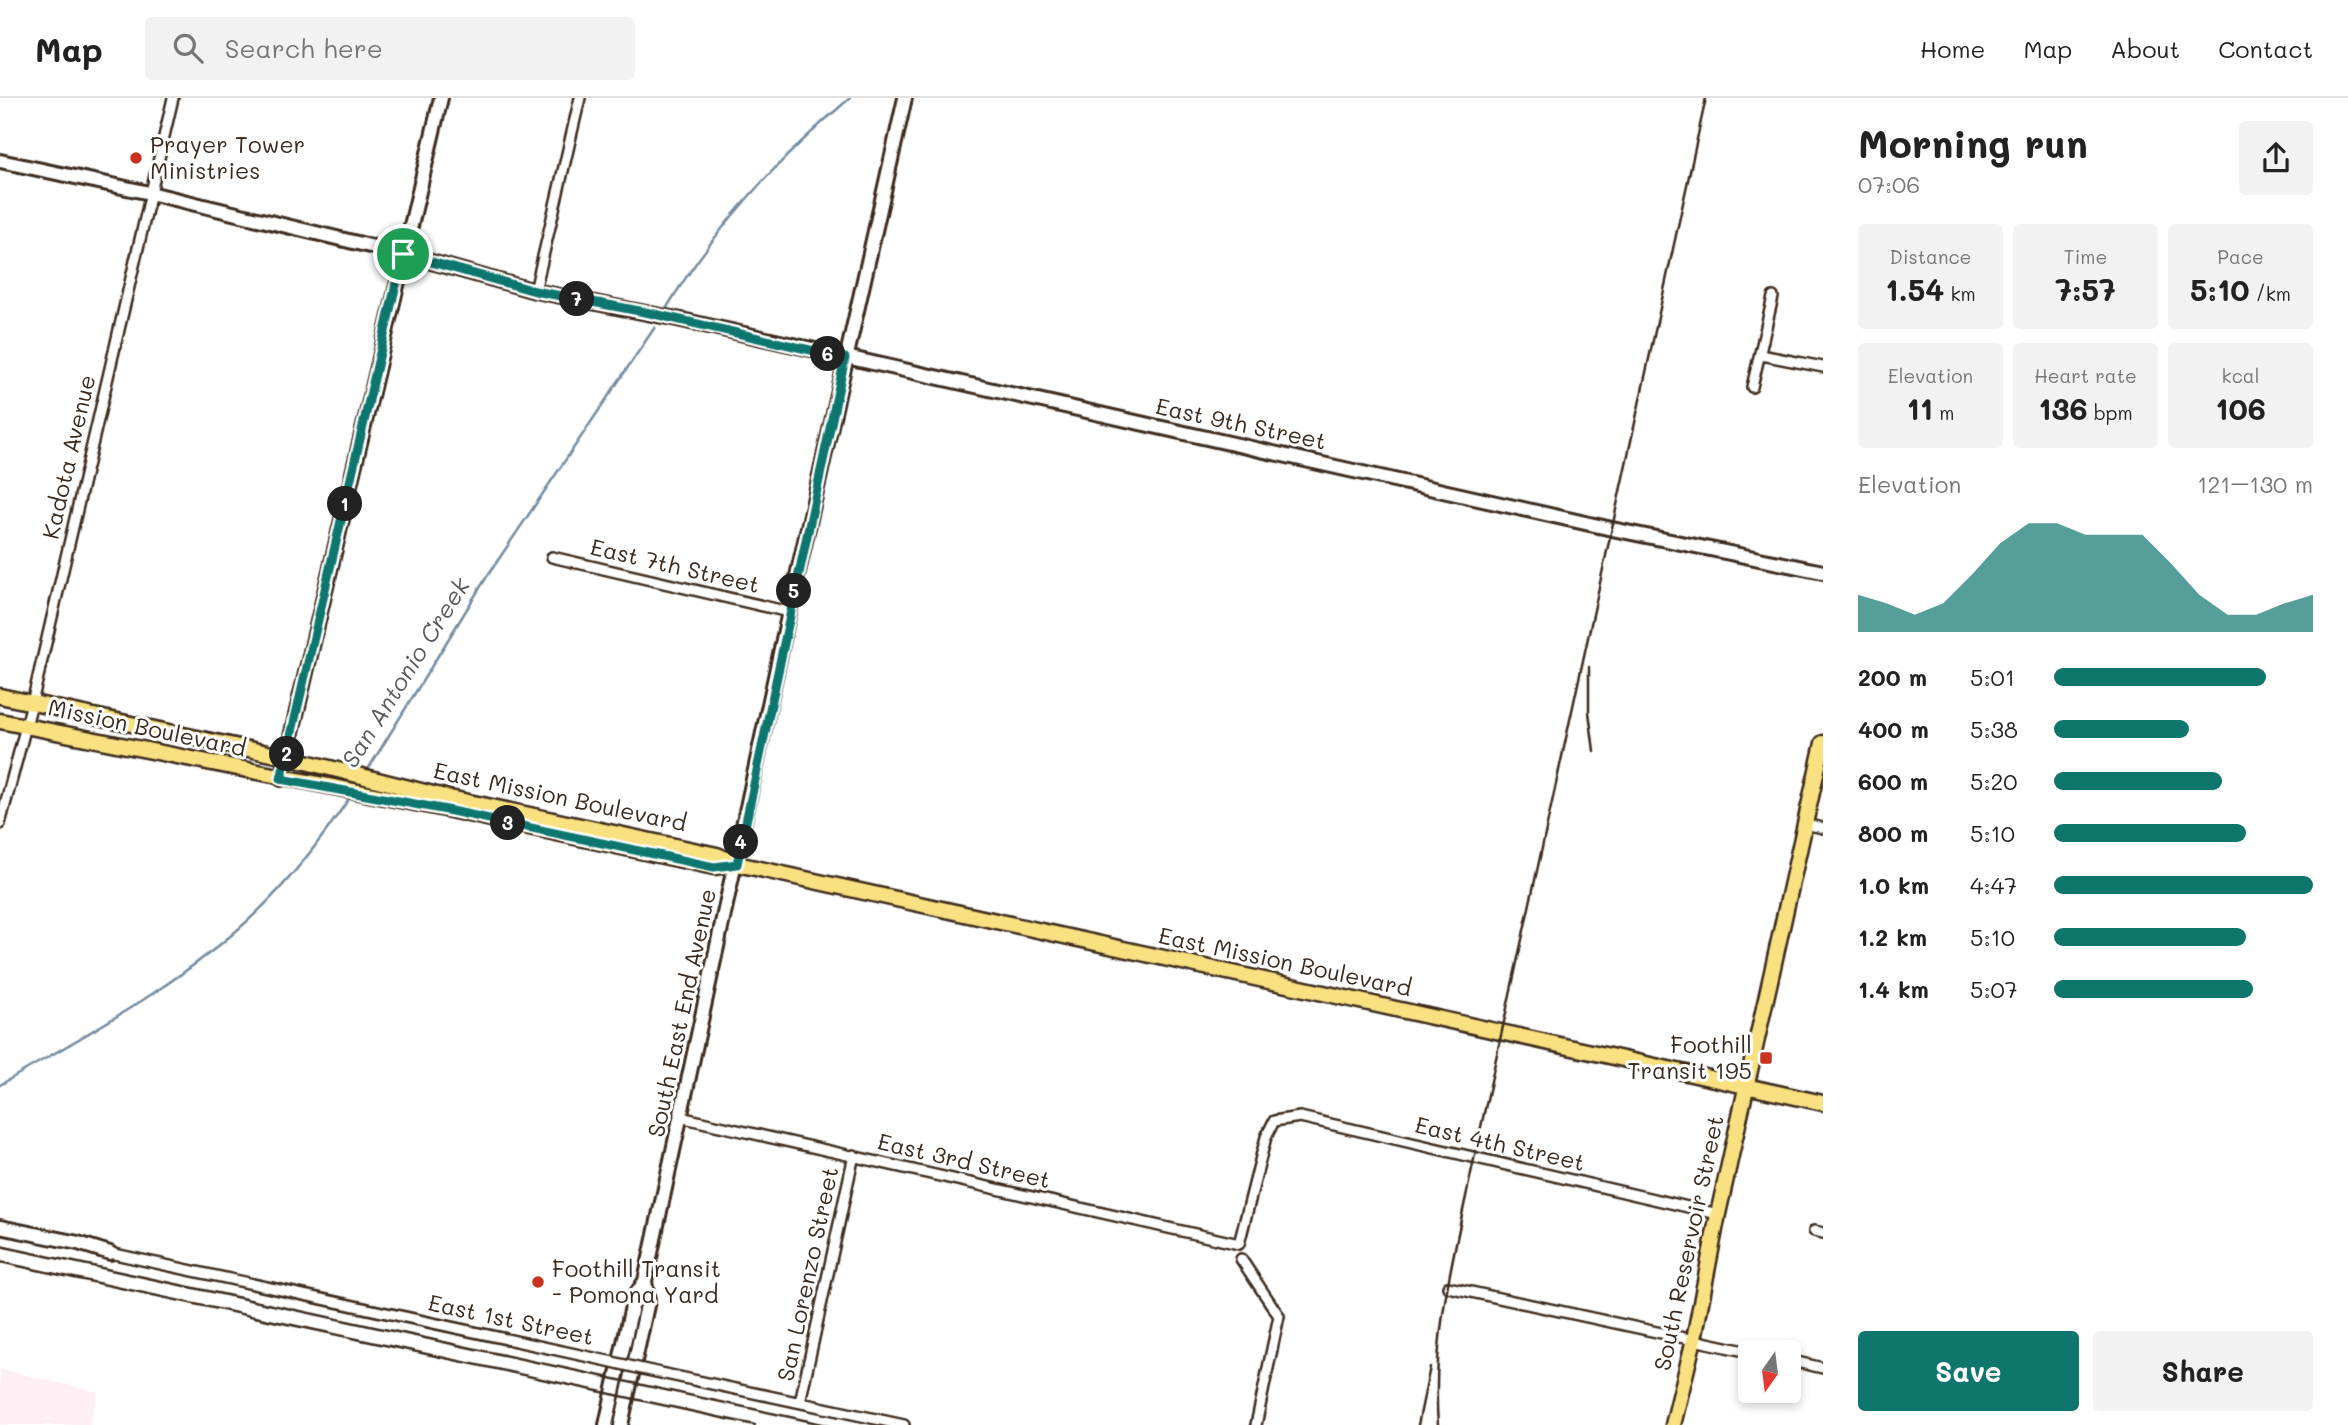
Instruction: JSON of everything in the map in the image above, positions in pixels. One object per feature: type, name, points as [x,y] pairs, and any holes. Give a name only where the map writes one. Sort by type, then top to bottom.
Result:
[{"type":"main road","name":"East Mission Boulevard","points":[[0,696],[286,757],[445,797],[717,855],[737,864],[1823,1103]]},
{"type":"main road","name":"Mission Boulevard","points":[[0,721],[368,795]]},
{"type":"main road","name":"South Reservoir Street","points":[[1673,1425],[1823,743]]},
{"type":"main road","name":"East Mission Boulevard","points":[[368,795],[714,867],[737,864]]},
{"type":"street","name":"Kadota Avenue","points":[[0,824],[32,703],[173,98]]},
{"type":"street","points":[[281,779],[440,98]]},
{"type":"street","points":[[535,291],[580,98]]},
{"type":"street","name":"South East End Avenue","points":[[645,1281],[737,864],[789,612],[905,98]]},
{"type":"street","name":"East 9th Street","points":[[0,161],[150,193],[403,254],[535,291],[650,313],[1612,529],[1823,572]]},
{"type":"street","points":[[1752,387],[1773,297]]},
{"type":"street","points":[[1761,355],[1823,367]]},
{"type":"street","name":"East 7th Street","points":[[552,557],[789,612]]},
{"type":"street","points":[[1805,824],[1823,828]]},
{"type":"street","name":"East 3rd Street","points":[[680,1117],[1239,1244]]},
{"type":"street","name":"East 4th Street","points":[[1239,1244],[1266,1137],[1274,1121],[1300,1117],[1718,1214]]},
{"type":"street","name":"San Lorenzo Street","points":[[800,1402],[854,1156]]},
{"type":"street","points":[[0,1227],[78,1243],[110,1253]]},
{"type":"street","name":"East 1st Street","points":[[110,1253],[904,1425]]},
{"type":"street","points":[[1241,1259],[1279,1316],[1256,1425]]},
{"type":"street","points":[[606,1425],[634,1297],[645,1281]]},
{"type":"street","points":[[621,1425],[648,1301],[645,1281]]},
{"type":"street","points":[[1448,1287],[1738,1349]]},
{"type":"street","points":[[1801,1363],[1823,1368]]},
{"type":"shaded area","points":[[0,1369],[98,1392],[90,1425],[0,1425]]},
{"type":"waterway","name":"San Antonio Creek","points":[[666,309],[705,251],[749,196],[798,145],[850,98]]},
{"type":"waterway","name":"San Antonio Creek","points":[[367,771],[486,578],[655,327]]},
{"type":"waterway","name":"San Antonio Creek","points":[[0,1085],[165,986],[226,940],[269,901],[295,872],[352,794]]},
{"type":"railway","points":[[1438,1425],[1438,1358],[1453,1258],[1706,98]]},
{"type":"railway","points":[[1589,667],[1589,712],[1594,751]]},
{"type":"railway","points":[[0,1246],[827,1425]]},
{"type":"railway","points":[[0,1262],[755,1425]]},
{"type":"railway","points":[[1418,1425],[1430,1367]]},
{"type":"place","name":"Prayer Tower Ministries","points":[[136,158]]},
{"type":"place","name":"Foothill Transit 195","points":[[1766,1058]]},
{"type":"place","name":"Foothill Transit - Pomona Yard","points":[[538,1282]]},
{"type":"route","points":[[403,254],[535,291],[650,313],[845,358],[737,864],[714,867],[452,811],[281,779],[403,254]]}]
